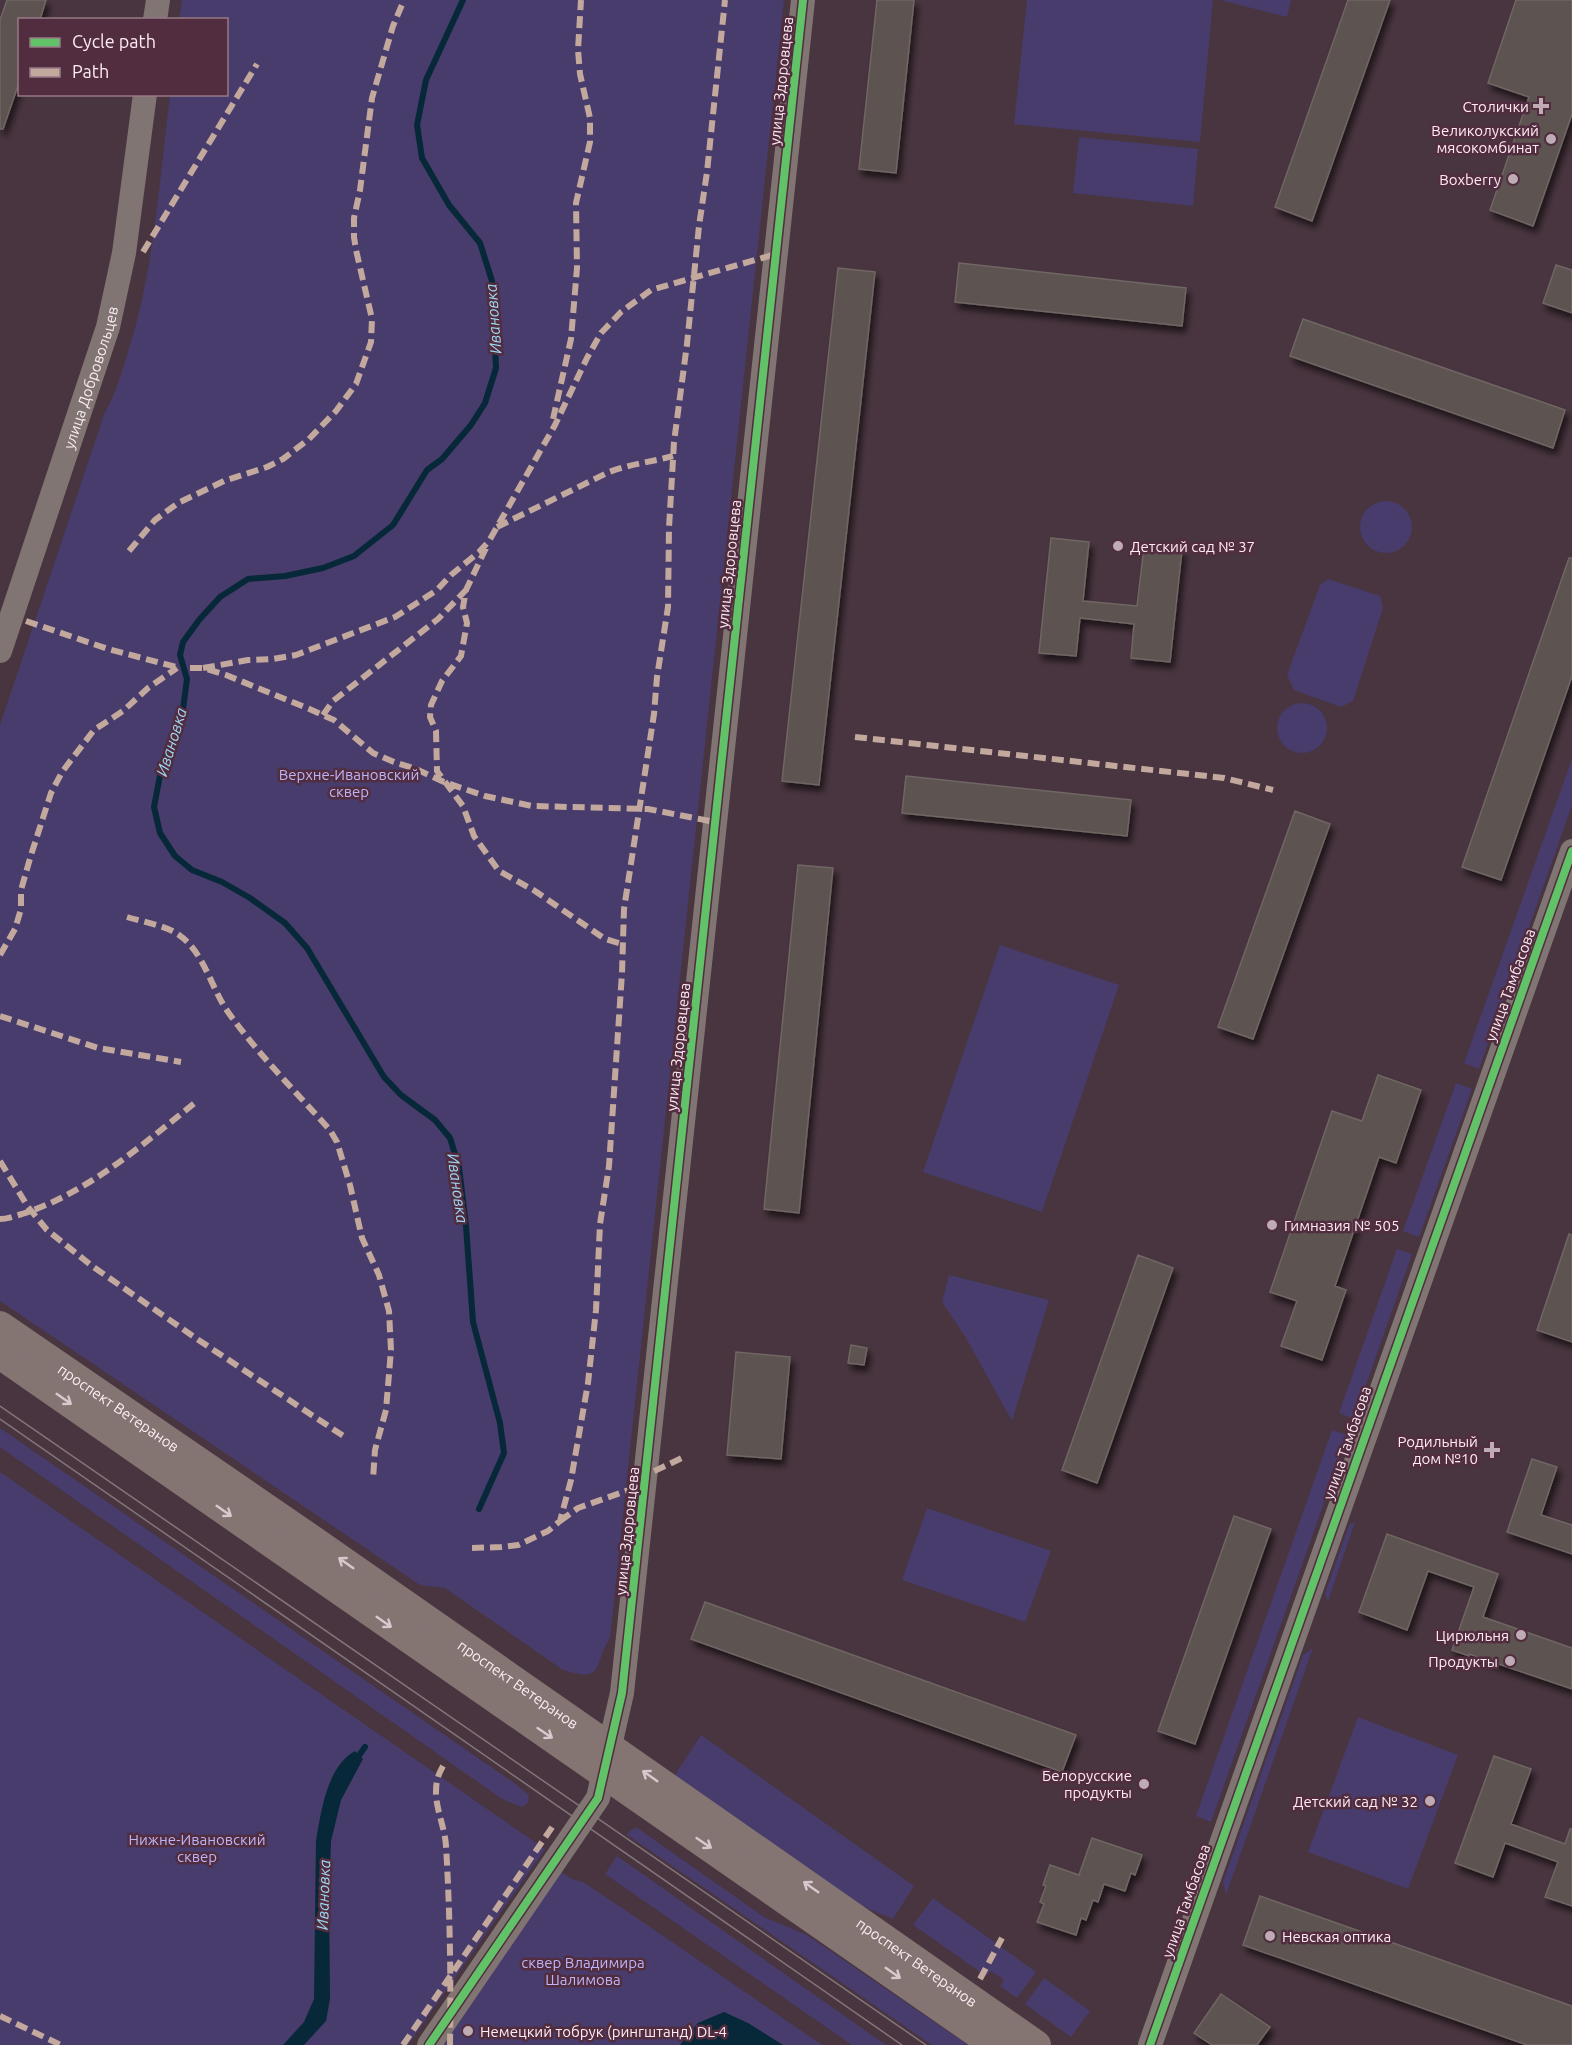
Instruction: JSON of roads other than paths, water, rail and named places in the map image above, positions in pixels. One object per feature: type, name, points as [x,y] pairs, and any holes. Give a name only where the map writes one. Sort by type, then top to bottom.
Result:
[{"type":"main road","name":"проспект Ветеранов","points":[[0,1326],[302,1533],[845,1939],[995,2045]]},
{"type":"main road","name":"проспект Ветеранов","points":[[0,1354],[1036,2045]]},
{"type":"street","points":[[155,18],[158,0]]},
{"type":"street","name":"улица Здоровцева","points":[[429,2045],[597,1797],[622,1694],[803,0]]},
{"type":"street","name":"улица Добровольцев","points":[[0,651],[108,327],[124,253],[145,96]]},
{"type":"street","name":"улица Тамбасова","points":[[1150,2045],[1572,851]]},
{"type":"water","name":"Ивановка","points":[[355,1751],[363,1759],[341,1800],[331,1841],[330,1999],[326,2021],[304,2045],[283,2045],[304,2022],[314,1999],[316,1841],[323,1804],[332,1778],[345,1758]]},
{"type":"water","points":[[724,2012],[748,2023],[783,2045],[680,2045],[698,2023]]},
{"type":"waterway","name":"Ивановка","points":[[463,0],[426,80],[417,125],[422,158],[449,205],[480,243],[492,281],[496,368],[485,403],[471,425],[442,459],[427,470],[393,525],[354,556],[323,568],[285,576],[248,579],[220,597],[199,620],[183,642],[180,655],[187,679],[183,709],[162,765],[154,807],[160,833],[175,856],[192,870],[222,882],[250,898],[285,923],[307,948],[384,1077],[401,1095],[435,1120],[450,1138],[459,1167],[473,1322],[500,1423],[504,1453],[479,1509]]},
{"type":"waterway","name":"Ивановка","points":[[355,1761],[365,1747]]},
{"type":"tram line","points":[[0,1406],[926,2045]]},
{"type":"tram line","points":[[0,1419],[902,2045]]},
{"type":"place","name":"Столички","points":[[1541,106]]},
{"type":"place","name":"Великолукский мясокомбинат","points":[[1551,139]]},
{"type":"place","name":"Boxberry","points":[[1513,179]]},
{"type":"place","name":"Детский сад № 37","points":[[1118,546]]},
{"type":"place","name":"Гимназия № 505","points":[[1272,1225]]},
{"type":"place","name":"Родильный дом №10","points":[[1492,1450]]},
{"type":"place","name":"Цирюльня","points":[[1521,1635]]},
{"type":"place","name":"Продукты","points":[[1510,1661]]},
{"type":"place","name":"Белорусские продукты","points":[[1144,1784]]},
{"type":"place","name":"Детский сад № 32","points":[[1430,1801]]},
{"type":"place","name":"Невская оптика","points":[[1270,1936]]},
{"type":"place","name":"Немецкий тобрук (рингштанд) DL-4","points":[[468,2031]]},
{"type":"park label","name":"Верхне-Ивановский сквер","points":[[349,782]]},
{"type":"park label","name":"Нижне-Ивановский сквер","points":[[197,1848]]},
{"type":"park label","name":"сквер Владимира Шалимова","points":[[583,1970]]}]
